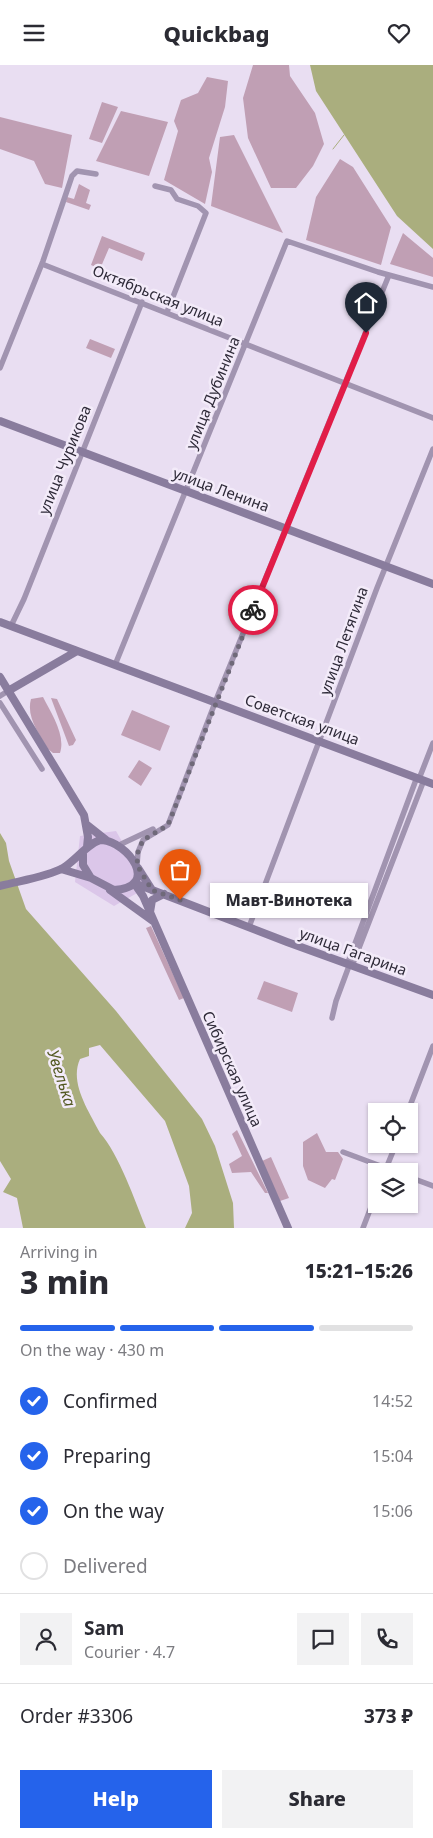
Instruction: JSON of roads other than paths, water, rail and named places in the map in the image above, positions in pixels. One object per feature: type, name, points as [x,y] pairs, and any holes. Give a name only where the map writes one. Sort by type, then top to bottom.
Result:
[{"type":"street","points":[[0,368],[42,264],[66,188],[77,171],[96,174]]},
{"type":"street","points":[[155,187],[170,190],[177,199],[204,210],[205,217],[167,312]]},
{"type":"street","name":"улица Дубинина","points":[[115,665],[287,241],[389,275]]},
{"type":"street","name":"Октябрьская улица","points":[[42,264],[142,302],[345,385],[433,418]]},
{"type":"street","points":[[110,890],[124,889],[134,883],[138,852],[143,840],[168,824],[389,275],[433,287]]},
{"type":"street","name":"улица Чурикова","points":[[10,626],[24,599],[142,302]]},
{"type":"street","name":"улица Ленина","points":[[0,421],[433,584]]},
{"type":"street","name":"улица Летягина","points":[[249,927],[386,566],[433,449]]},
{"type":"street","name":"Советская улица","points":[[0,622],[433,784]]},
{"type":"street","points":[[0,695],[77,651]]},
{"type":"street","points":[[0,677],[84,815],[87,825],[83,865],[91,878]]},
{"type":"street","points":[[0,703],[42,769]]},
{"type":"street","points":[[332,1018],[336,1001],[433,743]]},
{"type":"street","points":[[116,847],[168,824]]},
{"type":"street","points":[[87,825],[108,842],[131,856],[152,890]]},
{"type":"street","points":[[0,886],[61,869],[96,841],[108,842]]},
{"type":"street","points":[[61,869],[91,878],[151,918]]},
{"type":"street","name":"улица Гагарина","points":[[134,883],[350,966],[433,995]]},
{"type":"street","name":"Сибирская улица","points":[[134,883],[288,1228]]},
{"type":"street","points":[[151,918],[152,900],[164,894]]},
{"type":"street","points":[[411,1103],[433,1046]]},
{"type":"street","points":[[343,1151],[370,1163]]},
{"type":"street","points":[[418,1180],[433,1186]]},
{"type":"street","points":[[363,1228],[369,1213]]},
{"type":"water","points":[[310,65],[433,65],[433,249],[397,216],[316,91]]},
{"type":"water","name":"Увелька","points":[[0,833],[6,843],[9,861],[26,909],[116,1011],[202,1119],[215,1146],[233,1203],[234,1228],[185,1228],[192,1213],[189,1186],[165,1121],[100,1045],[89,1048],[89,1056],[80,1059],[77,1068],[79,1087],[91,1116],[120,1165],[146,1228],[23,1228],[17,1198],[3,1192],[11,1179],[0,1161]]},
{"type":"waterway","points":[[333,149],[344,135]]},
{"type":"place","name":"Мавт-Винотека","points":[[180,900]]}]
